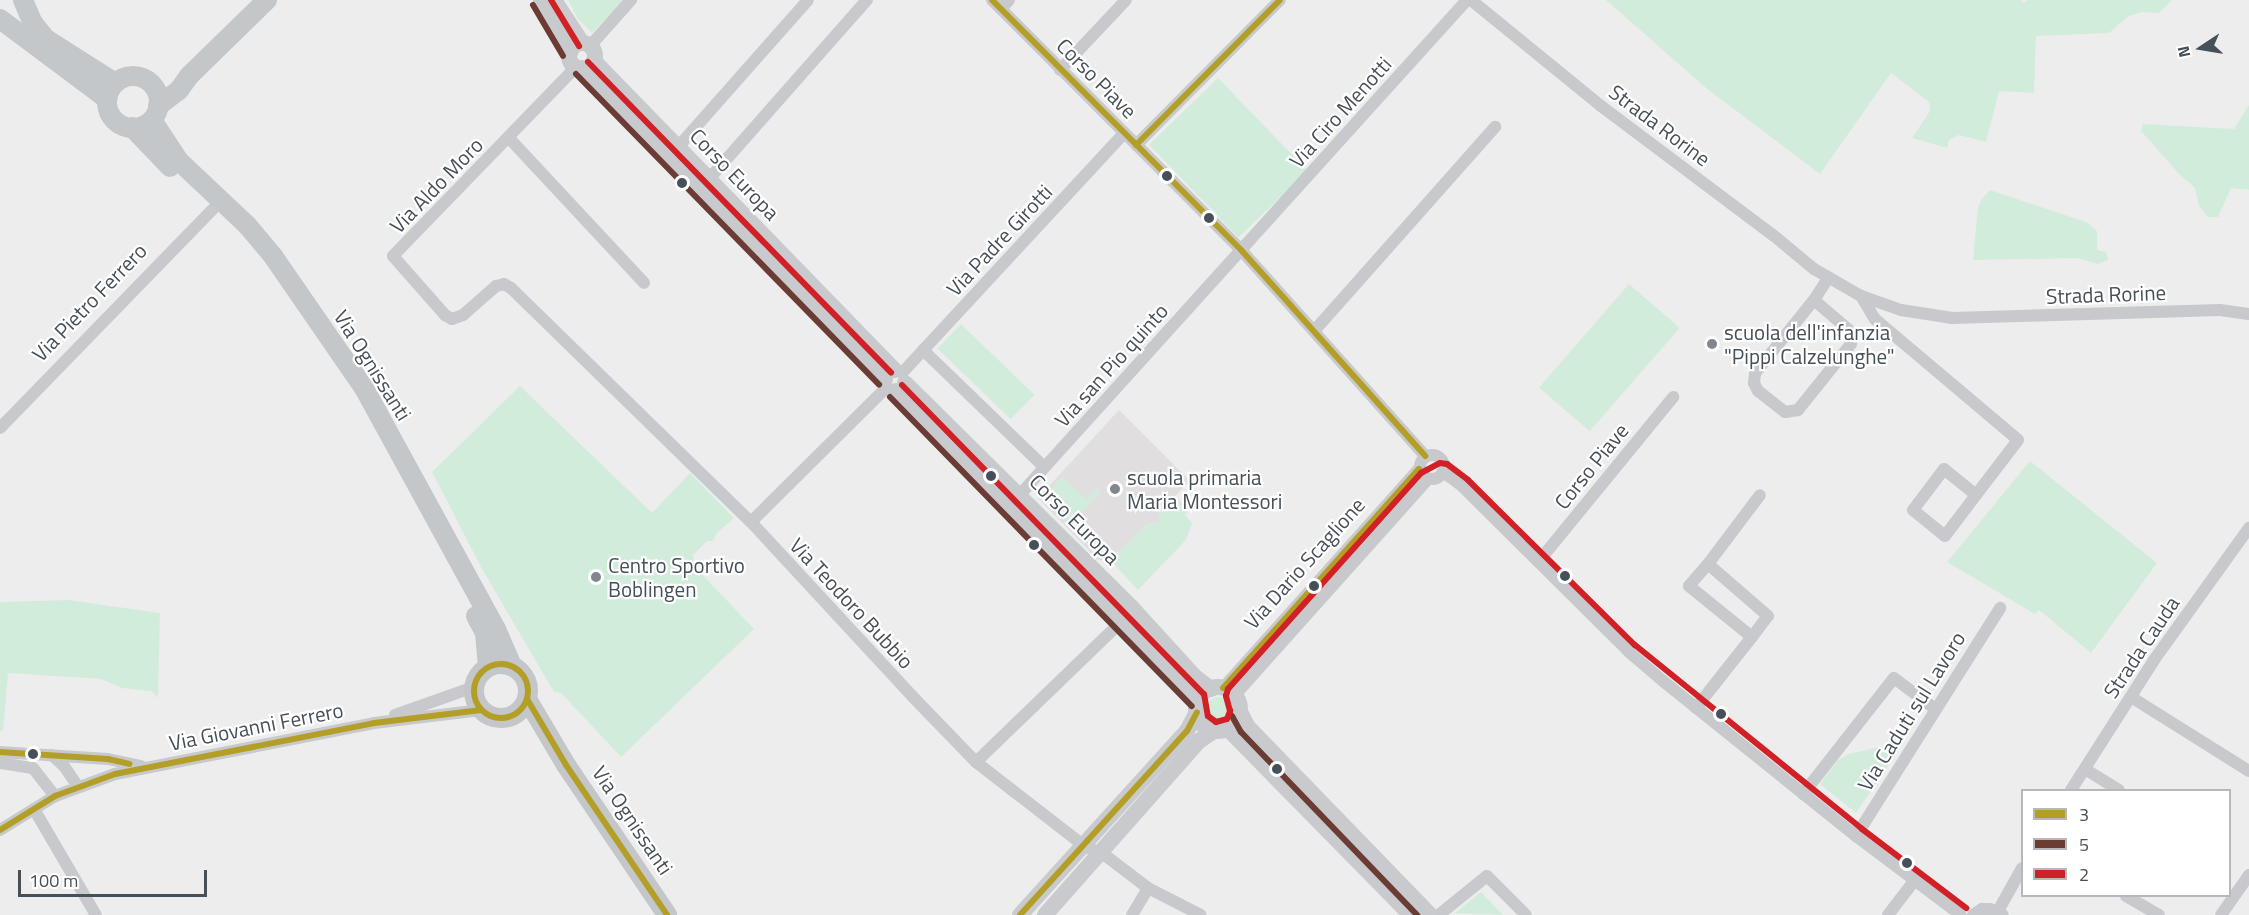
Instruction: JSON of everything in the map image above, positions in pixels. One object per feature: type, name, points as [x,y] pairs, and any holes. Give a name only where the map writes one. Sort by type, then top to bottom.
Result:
[{"type":"main road","points":[[21,0],[33,23],[46,39],[111,91],[0,18],[21,0]]},
{"type":"main road","points":[[111,91],[111,116],[124,126],[132,128],[155,113],[179,90],[189,76],[267,0]]},
{"type":"main road","name":"Corso Europa","points":[[541,0],[582,56],[895,381],[1195,677],[1223,691]]},
{"type":"main road","name":"Corso Europa","points":[[554,0],[582,56],[709,179],[895,381]]},
{"type":"main road","points":[[111,91],[133,76],[140,77],[153,86]]},
{"type":"main road","points":[[153,86],[189,76]]},
{"type":"main road","points":[[153,86],[155,113]]},
{"type":"main road","name":"Via Ognissanti","points":[[155,113],[179,161],[247,225],[273,256],[364,388],[496,628],[512,666]]},
{"type":"main road","name":"Via Ognissanti","points":[[132,128],[183,182],[242,233],[280,280],[340,370],[485,633],[488,667]]},
{"type":"main road","name":"Corso Europa","points":[[1014,500],[1197,706]]},
{"type":"main road","points":[[495,664],[512,666],[524,676],[528,691],[521,706],[497,718],[481,710],[476,703],[474,687],[481,672],[488,667],[495,664]]},
{"type":"main road","points":[[1020,915],[1187,731],[1197,706],[1223,691],[1240,712],[1247,726],[1435,914]]},
{"type":"main road","name":"Via Ognissanti","points":[[521,706],[566,765],[665,911]]},
{"type":"main road","points":[[1197,706],[1202,724],[1221,730],[1411,915]]},
{"type":"main road","points":[[1045,915],[1199,741],[1238,719],[1240,712]]},
{"type":"street","name":"Via Aldo Moro","points":[[500,285],[460,318],[452,319],[445,315],[393,256],[509,138],[631,0]]},
{"type":"street","points":[[678,147],[808,0]]},
{"type":"street","points":[[709,179],[867,0]]},
{"type":"street","points":[[1060,70],[1126,0]]},
{"type":"street","points":[[1136,145],[1280,0]]},
{"type":"street","name":"Via Ciro Menotti","points":[[1242,251],[1469,0]]},
{"type":"street","name":"Strada Rorine","points":[[1469,0],[1601,106],[1773,235],[1814,270],[1862,296],[1901,310],[1952,318],[2220,310],[2249,314]]},
{"type":"street","name":"Corso Piave","points":[[1001,3],[1060,70],[1242,251],[1425,456],[1433,454],[1440,458],[1444,464],[1443,472],[1462,486],[1629,652],[1856,836],[1961,915]]},
{"type":"street","points":[[1314,331],[1495,127]]},
{"type":"street","name":"Via Padre Girotti","points":[[751,522],[895,381],[1122,132]]},
{"type":"street","name":"Via Aldo Moro","points":[[509,138],[644,283]]},
{"type":"street","name":"Via Pietro Ferrero","points":[[0,428],[213,209]]},
{"type":"street","name":"Via san Pio quinto","points":[[1014,500],[1242,251]]},
{"type":"street","points":[[1814,300],[1849,330],[1851,344],[1798,410],[1785,412],[1758,391],[1754,383],[1755,373],[1814,300],[1829,277]]},
{"type":"street","name":"Via Teodoro Bubbio","points":[[500,285],[511,288],[751,522],[976,762],[1083,845],[1099,853],[1148,888],[1202,915]]},
{"type":"street","points":[[1862,296],[1875,320],[2018,440],[1945,536],[1913,510],[1944,469],[1976,495]]},
{"type":"street","points":[[923,350],[1044,467]]},
{"type":"street","name":"Corso Piave","points":[[1539,561],[1673,397]]},
{"type":"street","points":[[1425,456],[1420,462],[1419,469],[1428,479],[1438,477],[1443,472]]},
{"type":"street","name":"Via Dario Scaglione","points":[[1223,691],[1419,469]]},
{"type":"street","name":"Via Dario Scaglione","points":[[1223,691],[1428,479]]},
{"type":"street","points":[[1752,637],[1689,586],[1760,495]]},
{"type":"street","name":"Strada Cauda","points":[[2072,789],[2154,660],[2249,528]]},
{"type":"street","points":[[1696,708],[1768,616],[1708,564]]},
{"type":"street","name":"Via Caduti sul Lavoro","points":[[1856,836],[1934,708],[2000,608]]},
{"type":"street","points":[[976,762],[1121,622]]},
{"type":"street","points":[[1803,794],[1894,678],[1934,708]]},
{"type":"street","name":"Via Giovanni Ferrero","points":[[374,723],[474,687]]},
{"type":"street","points":[[2131,697],[2249,771]]},
{"type":"street","name":"Via Giovanni Ferrero","points":[[0,830],[55,796],[145,767],[374,723],[481,710]]},
{"type":"street","name":"Via Giovanni Ferrero","points":[[0,752],[108,759],[145,767]]},
{"type":"street","points":[[52,755],[64,766],[78,787]]},
{"type":"street","points":[[0,763],[33,768],[55,796]]},
{"type":"street","points":[[2085,769],[2117,789]]},
{"type":"street","points":[[34,809],[96,915]]},
{"type":"street","points":[[1973,915],[1982,909],[2001,913],[2021,870]]},
{"type":"street","points":[[2221,915],[2249,875]]},
{"type":"street","points":[[1435,914],[1487,876],[1526,915]]},
{"type":"street","points":[[1888,915],[1914,881]]},
{"type":"street","points":[[1132,915],[1148,888]]},
{"type":"street","points":[[2128,897],[2158,915]]},
{"type":"shaded area","name":"scuola primaria Maria Montessori","points":[[1119,410],[1190,481],[1159,512],[1160,523],[1148,524],[1110,560],[1098,560],[1038,498]]},
{"type":"green space","points":[[568,0],[624,0],[592,33],[578,19]]},
{"type":"green space","points":[[1606,0],[2022,0],[2023,3],[2028,0],[2172,0],[2159,13],[2142,12],[2129,16],[2109,33],[2036,36],[2034,93],[1999,91],[1986,142],[1959,135],[1949,140],[1947,148],[1912,138],[1930,111],[1929,102],[1891,73],[1820,174],[1706,88]]},
{"type":"green space","points":[[1218,78],[1308,171],[1239,237],[1149,145]]},
{"type":"green space","points":[[2249,105],[2249,190],[2231,188],[2218,217],[2208,217],[2199,206],[2195,188],[2180,175],[2141,131],[2143,124],[2234,129]]},
{"type":"green space","points":[[1990,190],[2086,222],[2097,231],[2097,250],[2106,252],[2108,260],[2098,264],[2078,258],[1973,260],[1978,208],[1981,200]]},
{"type":"green space","points":[[1629,284],[1680,328],[1590,431],[1539,387]]},
{"type":"green space","points":[[961,324],[1034,395],[1011,419],[937,348]]},
{"type":"green space","name":"Centro Sportivo Boblingen","points":[[520,386],[652,513],[690,473],[734,518],[716,534],[713,541],[707,541],[693,555],[694,566],[754,629],[621,757],[561,693],[554,692],[482,569],[432,472]]},
{"type":"green space","points":[[2030,461],[2157,563],[2091,653],[2039,610],[2035,614],[1947,562]]},
{"type":"green space","points":[[1062,477],[1086,499],[1097,488],[1101,492],[1078,517],[1090,530],[1082,538],[1042,498]]},
{"type":"green space","points":[[1175,496],[1189,510],[1185,515],[1192,523],[1186,540],[1138,590],[1110,560],[1148,524],[1159,523],[1159,512]]},
{"type":"green space","points":[[69,600],[160,613],[158,698],[152,691],[122,688],[101,679],[8,673],[3,731],[0,731],[0,602]]},
{"type":"green space","points":[[1218,697],[1227,700],[1230,709],[1227,718],[1218,721],[1209,718],[1206,709],[1209,700]]},
{"type":"green space","points":[[1905,741],[1856,813],[1820,784],[1838,760],[1849,754]]},
{"type":"green space","points":[[1481,892],[1503,915],[1455,913]]},
{"type":"transit line","name":"2","points":[[551,0],[579,46]]},
{"type":"transit line","name":"3","points":[[992,0],[1242,251],[1425,456]]},
{"type":"transit line","name":"3","points":[[1136,145],[1280,0]]},
{"type":"transit line","name":"5","points":[[533,5],[563,56]]},
{"type":"transit line","name":"2","points":[[588,62],[891,373]]},
{"type":"transit line","name":"5","points":[[576,74],[879,385]]},
{"type":"transit line","name":"2","points":[[902,385],[1204,694],[1208,716],[1216,722],[1227,719],[1230,711],[1226,696],[1228,689],[1421,473],[1440,463],[1447,464],[1468,480],[1635,645],[1862,829],[1966,908]]},
{"type":"transit line","name":"5","points":[[890,397],[1192,706]]},
{"type":"transit line","name":"3","points":[[1223,688],[1419,469]]},
{"type":"transit line","name":"3","points":[[501,664],[511,666],[520,672],[526,681],[528,691],[526,701],[520,710],[511,716],[501,718],[491,716],[482,710],[476,701],[474,691],[476,681],[482,672],[491,666],[501,664]]},
{"type":"transit line","name":"3","points":[[527,699],[566,765],[667,915]]},
{"type":"transit line","name":"3","points":[[0,830],[55,796],[115,774],[374,723],[481,710]]},
{"type":"transit line","name":"3","points":[[1020,915],[1187,731],[1197,712]]},
{"type":"transit line","name":"5","points":[[1232,716],[1241,732],[1417,915]]},
{"type":"transit line","name":"3","points":[[0,752],[108,759],[129,764]]},
{"type":"place","name":"scuola dell'infanzia \"Pippi Calzelunghe\"","points":[[1712,344]]},
{"type":"place","name":"scuola primaria Maria Montessori","points":[[1115,489]]},
{"type":"place","name":"Centro Sportivo Boblingen","points":[[596,577]]}]
